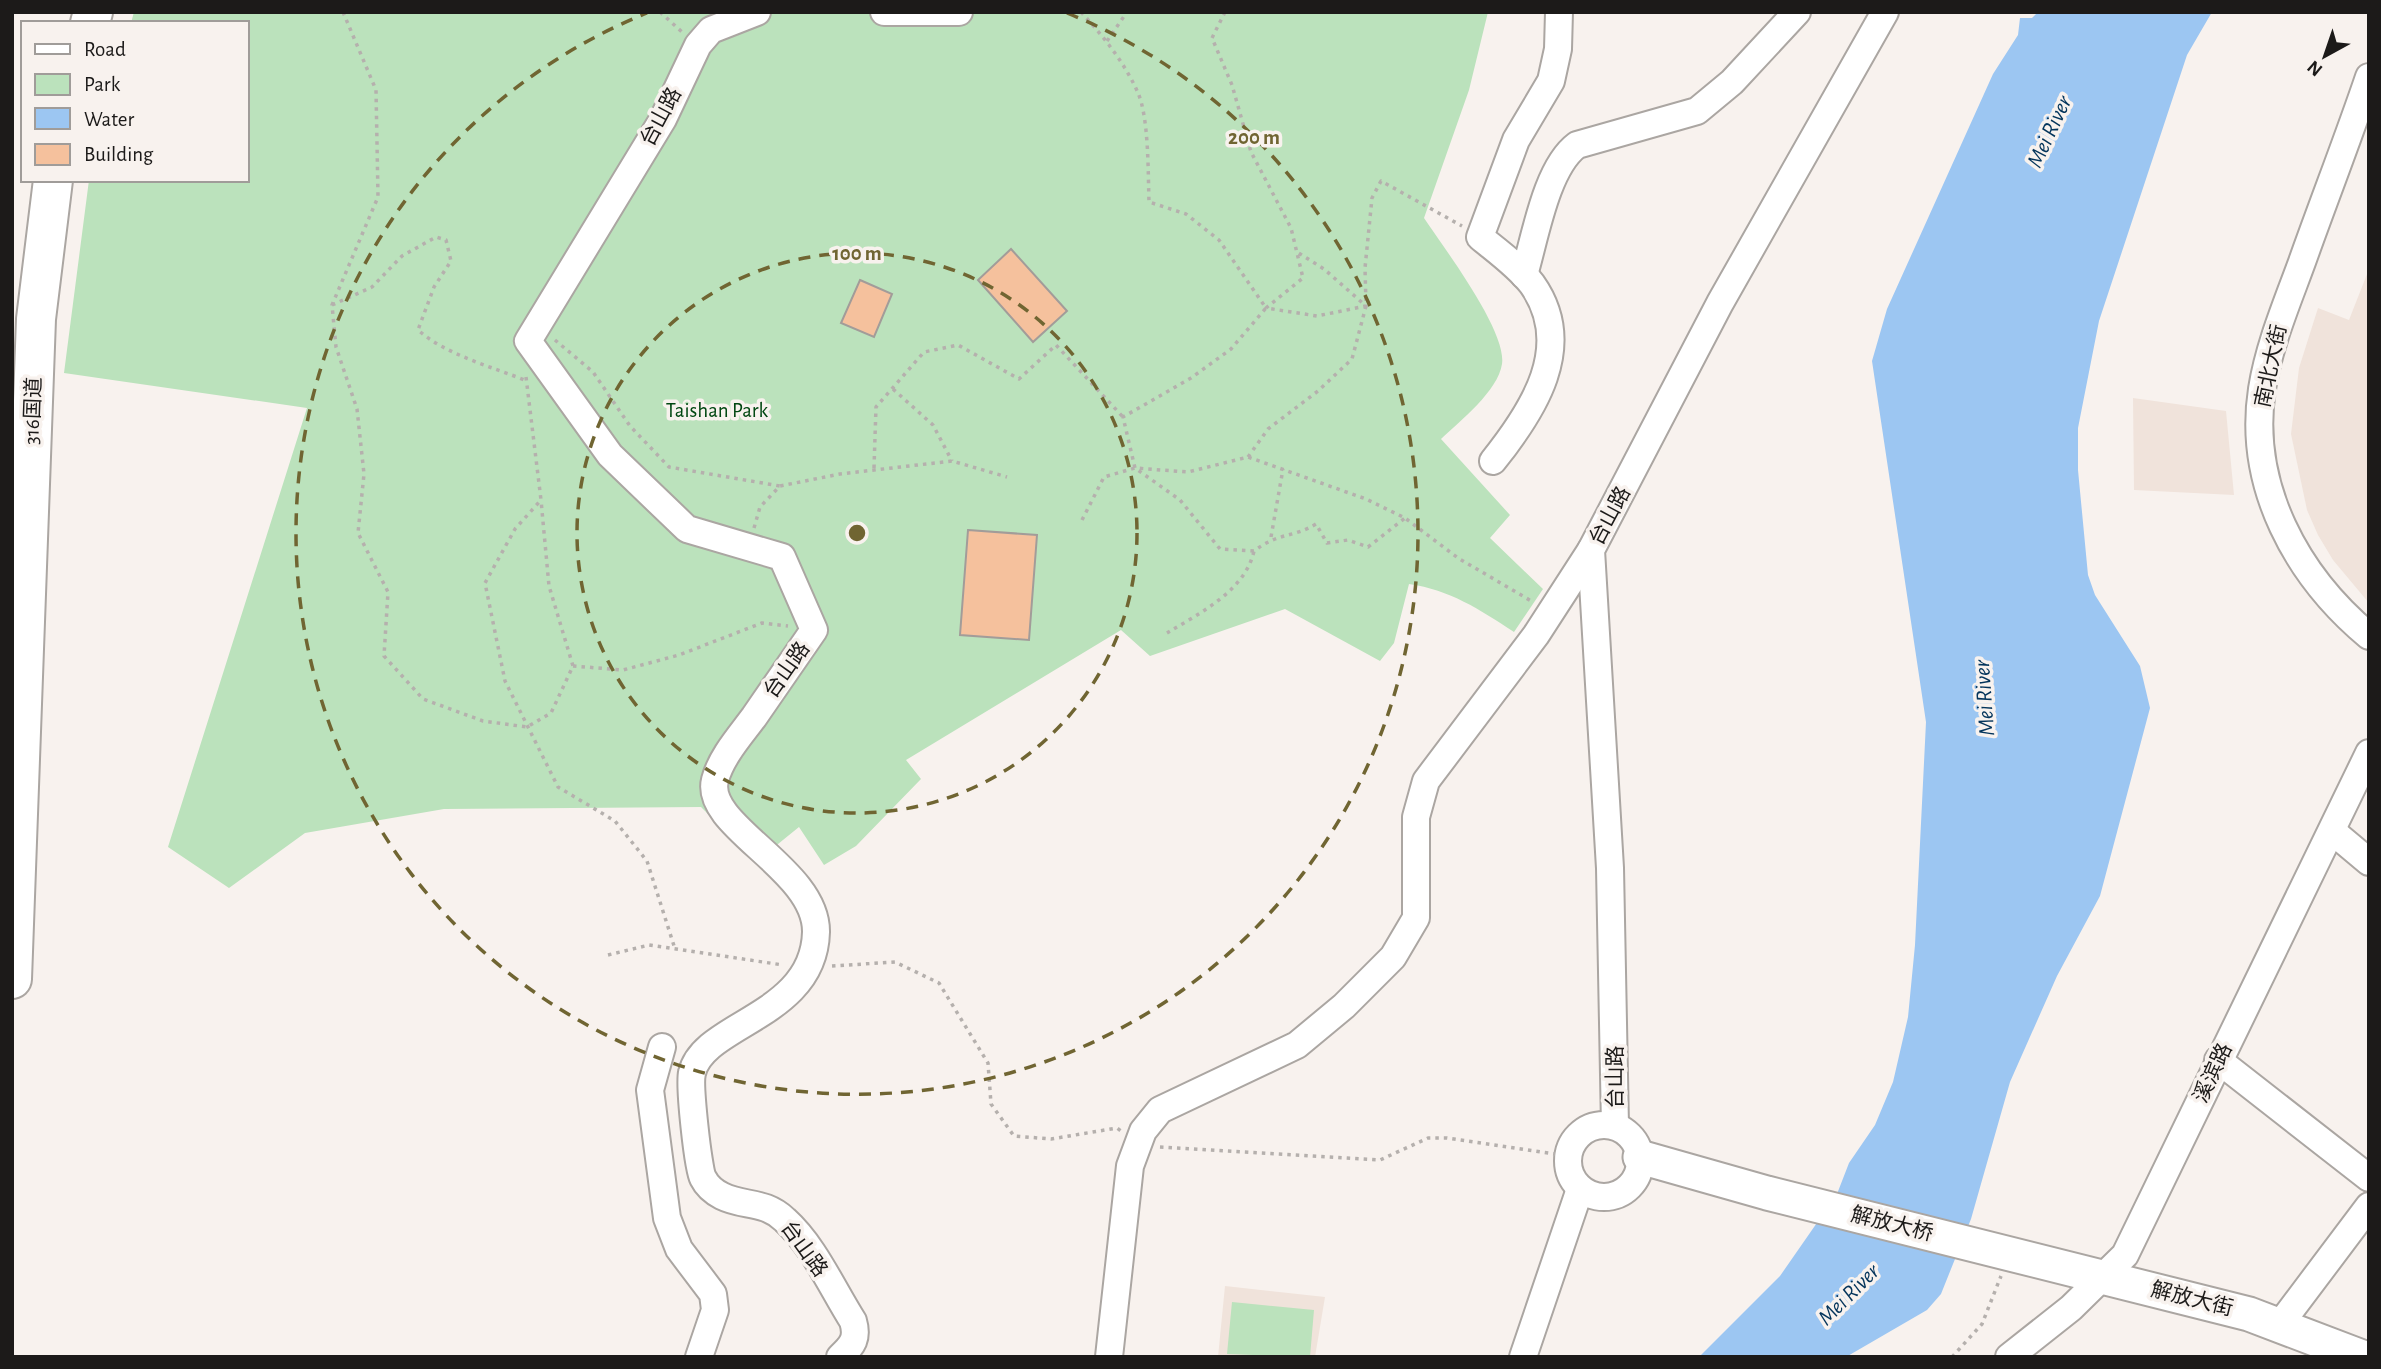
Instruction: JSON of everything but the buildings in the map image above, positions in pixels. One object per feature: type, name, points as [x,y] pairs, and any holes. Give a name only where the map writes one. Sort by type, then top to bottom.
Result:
[{"type":"highway","name":"316国道","points":[[12,979],[36,319],[53,182]]},
{"type":"main road","name":"解放大桥","points":[[1639,1164],[2011,1266]]},
{"type":"main road","name":"解放大街","points":[[2011,1266],[2281,1323],[2362,1357]]},
{"type":"main road","name":"解放大街","points":[[2098,1284],[2317,1357]]},
{"type":"street","name":"台山路","points":[[757,12],[711,30],[698,45],[663,119],[531,334],[610,455],[687,529],[782,557],[814,630],[730,750],[715,781],[715,798],[721,812],[765,850],[800,888],[811,906],[816,930],[814,948],[807,968],[776,1006],[710,1046],[698,1058],[692,1073],[691,1091],[701,1176],[724,1198],[770,1208],[797,1232],[852,1321],[856,1333],[855,1342],[840,1357]]},
{"type":"street","points":[[884,12],[960,12]]},
{"type":"street","points":[[1493,461],[1522,425],[1548,372],[1552,356],[1547,318],[1541,301],[1524,275],[1480,237],[1516,140],[1551,81],[1558,49],[1559,12]]},
{"type":"street","points":[[1524,275],[1554,175],[1567,153],[1577,145],[1697,111],[1732,82],[1797,12]]},
{"type":"street","name":"台山路","points":[[1615,1126],[1610,868],[1591,550],[1726,292],[1885,12]]},
{"type":"street","name":"南北大街","points":[[2369,76],[2276,333],[2262,389],[2260,431],[2270,489],[2294,552],[2329,600],[2369,636]]},
{"type":"street","points":[[1109,1357],[1128,1179],[1137,1141],[1160,1110],[1297,1045],[1344,1006],[1393,957],[1416,918],[1416,817],[1426,781],[1521,657],[1591,550]]},
{"type":"street","name":"溪滨路","points":[[2009,1357],[2098,1284],[2125,1255],[2369,753]]},
{"type":"street","points":[[2332,831],[2369,862]]},
{"type":"street","points":[[662,1047],[650,1090],[667,1218],[679,1249],[713,1294],[715,1310],[711,1329],[699,1357]]},
{"type":"street","points":[[2218,1060],[2369,1178]]},
{"type":"street","points":[[1598,1125],[1615,1126],[1630,1136],[1639,1164],[1626,1189],[1603,1197],[1580,1189],[1568,1168],[1571,1145],[1587,1129],[1598,1125]]},
{"type":"street","points":[[1523,1357],[1580,1189]]},
{"type":"street","points":[[2281,1323],[2369,1206]]},
{"type":"path","points":[[343,12],[376,90],[378,197],[332,305],[336,347],[358,422],[364,474],[358,533],[388,592],[384,656],[423,699],[483,721],[527,727],[551,713],[572,666],[549,586],[524,359],[531,334],[567,347],[593,372],[630,426],[669,467],[780,486],[874,468],[952,461],[1007,477]]},
{"type":"path","points":[[660,12],[698,45]]},
{"type":"path","points":[[1081,12],[1107,41],[1140,95],[1148,158],[1149,202],[1186,214],[1219,240],[1266,308],[1317,316],[1366,306]]},
{"type":"path","points":[[1107,41],[1127,12]]},
{"type":"path","points":[[1123,416],[1191,378],[1231,349],[1266,308],[1303,278],[1291,228],[1251,152],[1231,85],[1212,37],[1225,12]]},
{"type":"path","points":[[1248,457],[1268,429],[1318,391],[1352,359],[1366,306],[1365,268],[1372,198],[1381,181],[1480,237]]},
{"type":"path","points":[[332,305],[372,287],[402,256],[436,237],[446,240],[451,261],[434,288],[418,330],[445,346],[527,381]]},
{"type":"path","points":[[1297,252],[1324,269],[1366,306]]},
{"type":"path","points":[[874,468],[876,407],[924,352],[958,345],[1019,379],[1056,345],[1123,416],[1135,468],[1180,500],[1220,549],[1254,551]]},
{"type":"path","points":[[893,389],[933,425],[952,461]]},
{"type":"path","points":[[1082,520],[1104,477],[1135,468],[1188,472],[1248,457],[1366,499],[1405,518],[1458,558],[1550,612]]},
{"type":"path","points":[[1271,537],[1283,469]]},
{"type":"path","points":[[749,547],[760,507],[780,486]]},
{"type":"path","points":[[541,500],[515,529],[485,583],[505,681],[558,787],[615,821],[647,861],[675,949]]},
{"type":"path","points":[[1167,633],[1212,606],[1250,569],[1254,551],[1271,537],[1305,531],[1316,524],[1327,543],[1348,540],[1368,547],[1405,518]]},
{"type":"path","points":[[572,666],[623,670],[679,654],[762,623],[814,630]]},
{"type":"path","points":[[608,955],[649,945],[807,968],[895,962],[939,983],[988,1063],[991,1104],[1014,1136],[1051,1139],[1117,1128],[1137,1141],[1169,1149],[1238,1150],[1380,1160],[1428,1138],[1447,1138],[1568,1156]]},
{"type":"path","points":[[1952,1357],[1982,1324],[2011,1266]]},
{"type":"shaded area","points":[[2369,269],[2369,603],[2333,560],[2318,535],[2307,510],[2291,434],[2299,368],[2318,308],[2349,320]]},
{"type":"shaded area","points":[[2133,398],[2226,411],[2234,495],[2134,490]]},
{"type":"shaded area","points":[[1225,1286],[1325,1297],[1315,1357],[1218,1357]]},
{"type":"green space","name":"Taishan Park","points":[[134,12],[1488,12],[1469,90],[1424,218],[1485,311],[1501,349],[1502,364],[1486,395],[1441,439],[1510,515],[1490,538],[1543,589],[1514,632],[1451,596],[1409,584],[1394,643],[1380,661],[1285,609],[1150,656],[1121,630],[906,760],[921,779],[856,846],[824,865],[799,827],[756,862],[701,807],[444,809],[305,833],[229,888],[168,847],[307,408],[64,373],[89,182],[248,182],[248,21],[132,21]]},
{"type":"green space","points":[[1232,1302],[1314,1310],[1310,1357],[1227,1354]]},
{"type":"water","name":"Mei River","points":[[2038,12],[2212,12],[2187,55],[2099,321],[2078,428],[2078,470],[2088,575],[2095,595],[2140,666],[2150,708],[2100,896],[2057,976],[2010,1082],[1971,1219],[1941,1294],[1927,1310],[1846,1357],[1699,1357],[1780,1276],[1837,1194],[1849,1163],[1875,1125],[1893,1082],[1908,1017],[1915,945],[1926,722],[1872,361],[1887,309],[1993,74],[2018,35],[2020,18],[2032,18]]}]
